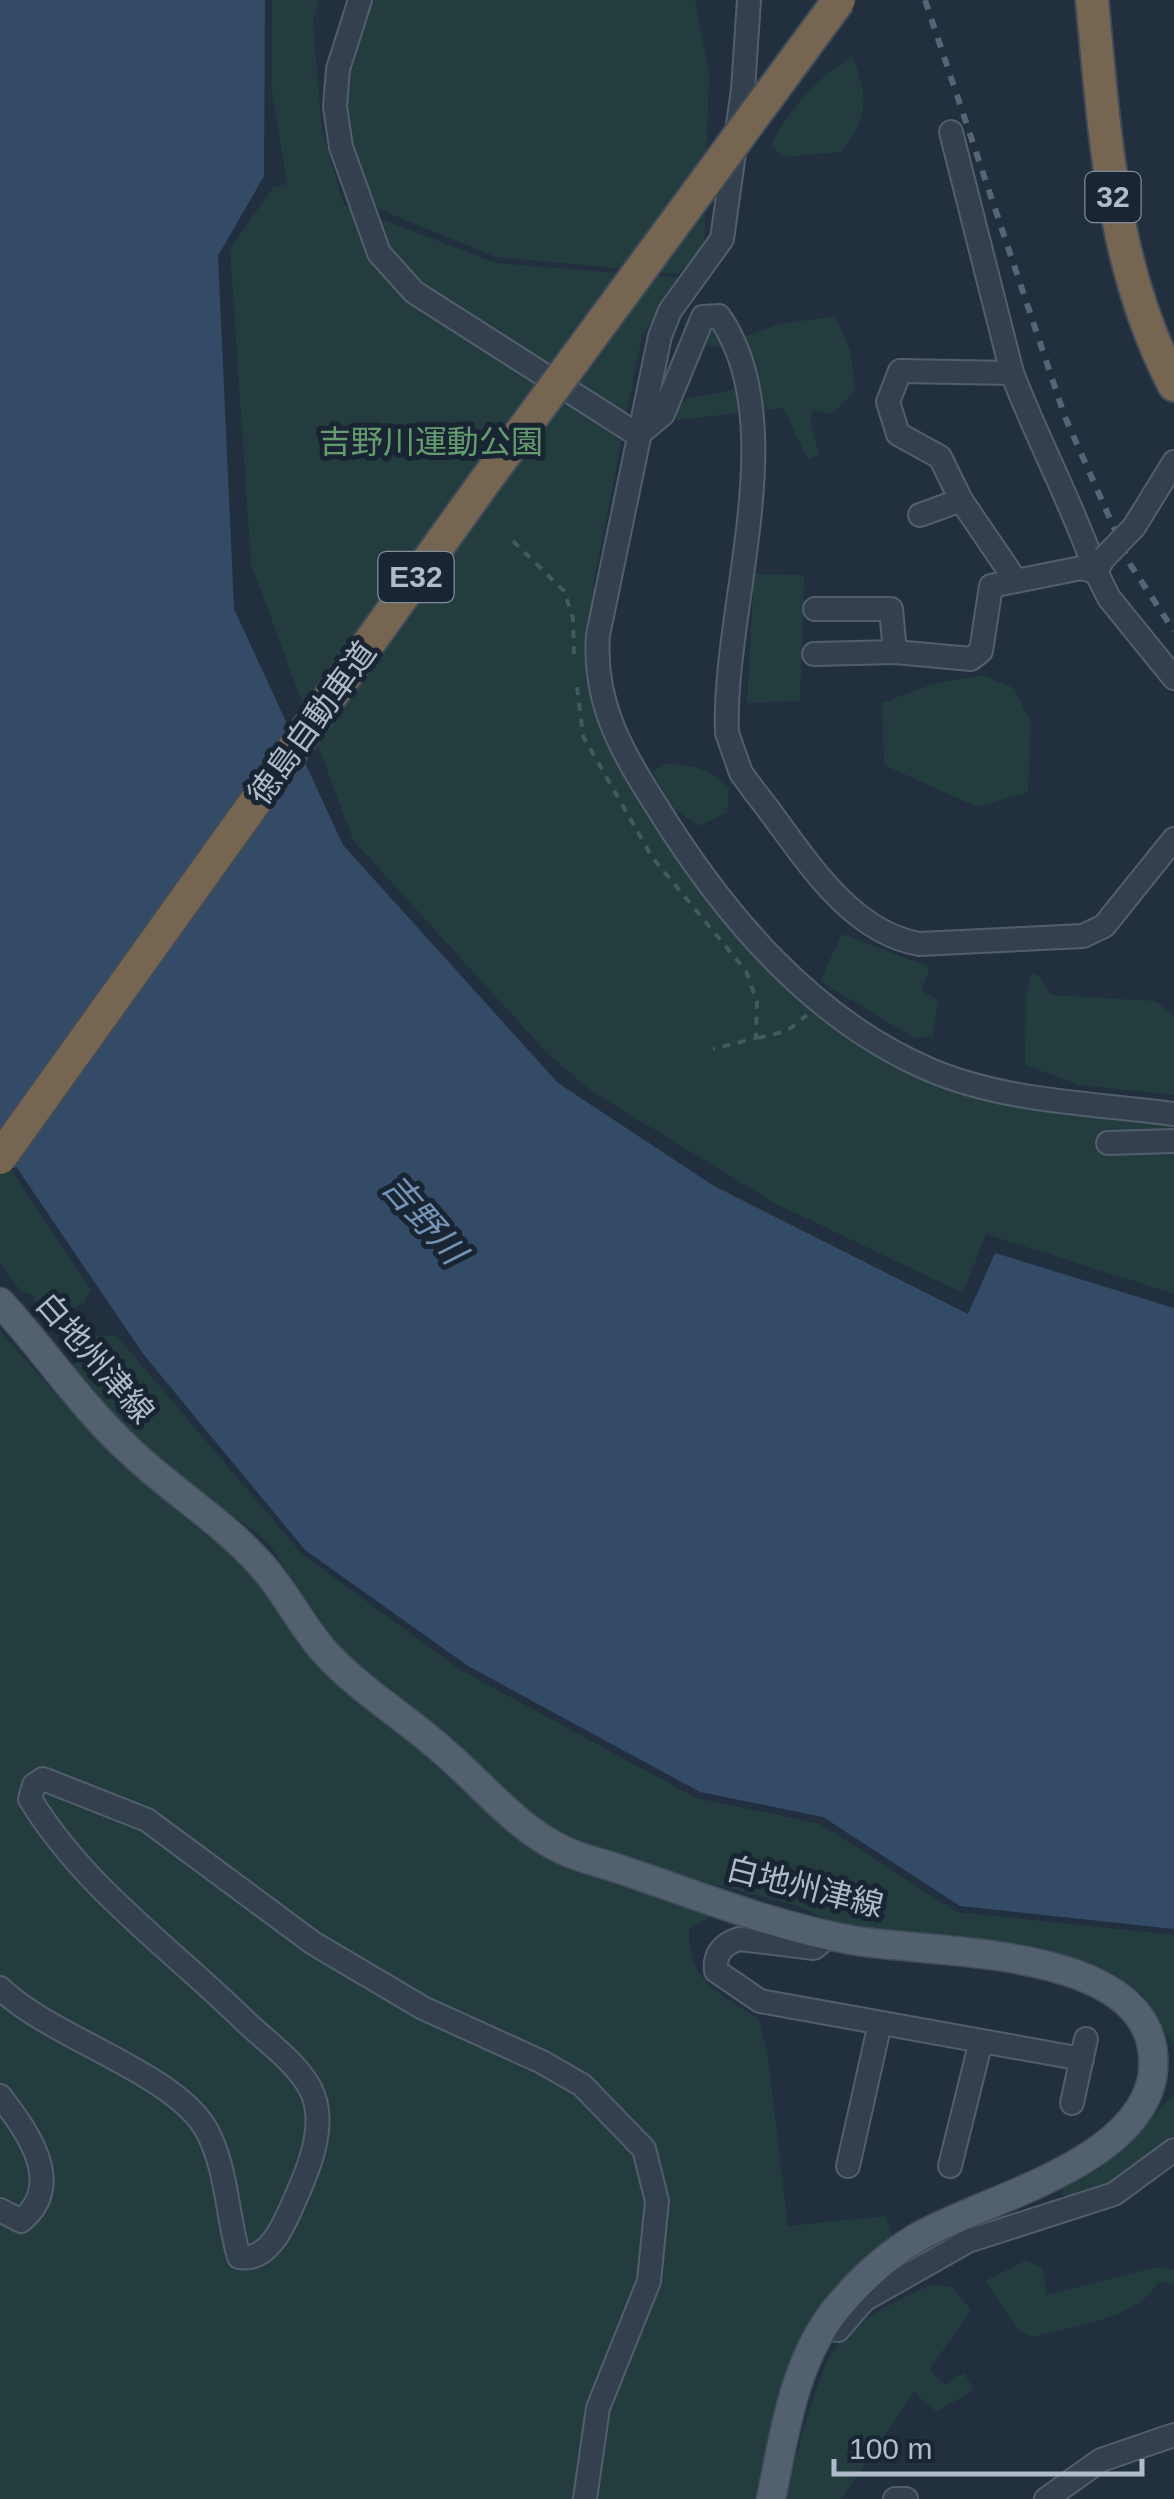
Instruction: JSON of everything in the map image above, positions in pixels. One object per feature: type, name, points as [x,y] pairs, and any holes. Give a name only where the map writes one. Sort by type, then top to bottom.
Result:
[{"type":"highway","name":"徳島自動車道","points":[[0,1158],[528,422],[839,0]]},
{"type":"highway","name":"32","points":[[1092,0],[1110,183],[1122,250],[1143,318],[1174,385]]},
{"type":"main road","name":"白地州津線","points":[[0,1302],[89,1411],[133,1454],[227,1530],[264,1568],[322,1648],[356,1683],[442,1749],[522,1823],[562,1850],[830,1935],[1002,1954],[1079,1972],[1102,1984],[1141,2016],[1155,2044],[1152,2082],[1138,2110],[1116,2136],[1084,2161],[969,2210],[914,2240],[862,2281],[824,2328],[806,2360],[790,2408],[771,2499]]},
{"type":"street","points":[[360,0],[342,52],[335,107],[341,147],[379,253],[414,292],[638,434]]},
{"type":"street","points":[[749,0],[742,89],[722,238],[670,311],[652,367],[598,635],[597,678],[609,724],[704,880],[773,960],[821,1001],[891,1050],[974,1085],[1174,1114]]},
{"type":"street","points":[[951,132],[1012,373],[1035,433],[1071,500],[1100,565],[1109,598],[1174,678]]},
{"type":"street","points":[[638,434],[664,414],[703,318],[720,316],[747,384],[756,438],[727,734],[741,773],[754,792],[864,923],[899,940],[919,944],[1084,936],[1104,926],[1174,839]]},
{"type":"street","points":[[1012,373],[900,371],[888,402],[898,434],[940,457],[961,500],[1016,581]]},
{"type":"street","points":[[814,654],[896,652],[971,660],[982,651],[991,586],[1100,565],[1134,527],[1174,462]]},
{"type":"street","points":[[920,514],[961,500]]},
{"type":"street","points":[[815,609],[891,608],[896,652]]},
{"type":"street","points":[[1108,1143],[1174,1141]]},
{"type":"street","points":[[0,1988],[38,2020],[120,2061],[173,2097],[204,2126],[218,2155],[238,2257],[248,2259],[264,2253],[286,2221],[310,2167],[317,2123],[311,2089],[217,1993],[130,1918],[87,1874],[30,1799],[34,1785],[43,1779],[146,1820],[313,1943],[423,2008],[542,2062],[582,2086],[644,2149],[657,2201],[648,2282],[598,2408],[585,2499]]},
{"type":"street","points":[[830,1935],[814,1948],[739,1938],[719,1951],[716,1971],[760,2001],[980,2041],[1084,2049],[1072,2103]]},
{"type":"street","points":[[847,2166],[880,2023]]},
{"type":"street","points":[[950,2166],[980,2041]]},
{"type":"street","points":[[0,2096],[32,2135],[42,2184],[31,2213],[21,2221],[0,2210]]},
{"type":"street","points":[[824,2328],[838,2330],[864,2300],[968,2242],[1114,2194],[1174,2150]]},
{"type":"street","points":[[1046,2499],[1102,2460],[1174,2435]]},
{"type":"street","points":[[895,2499],[906,2499]]},
{"type":"path","points":[[513,541],[564,591],[573,618],[575,663]]},
{"type":"path","points":[[577,678],[583,736],[652,857],[746,971],[758,1002],[756,1038]]},
{"type":"path","points":[[713,1049],[787,1031],[821,1001]]},
{"type":"green space","name":"吉野川運動公園","points":[[272,0],[319,0],[313,21],[322,130],[344,205],[496,263],[682,278],[642,336],[594,581],[595,702],[786,981],[890,1064],[988,1102],[1174,1123],[1174,1294],[986,1234],[963,1293],[774,1203],[590,1090],[546,1052],[353,840],[251,564],[230,249],[273,187],[287,184],[272,90]]},
{"type":"green space","points":[[371,0],[695,0],[709,72],[704,250],[678,274],[496,257],[376,208],[357,171],[346,133],[343,93],[361,18]]},
{"type":"green space","points":[[853,56],[863,107],[850,140],[841,152],[783,157],[771,145],[787,119],[817,83]]},
{"type":"green space","points":[[696,303],[733,313],[741,338],[780,324],[835,316],[851,352],[855,390],[833,414],[813,410],[811,423],[819,454],[808,460],[783,408],[677,420],[676,409],[688,398],[726,392],[756,377],[724,348],[682,339],[684,324]]},
{"type":"green space","points":[[754,574],[804,575],[800,701],[747,703]]},
{"type":"green space","points":[[982,675],[1014,688],[1031,723],[1028,792],[977,807],[884,765],[882,703],[930,685]]},
{"type":"green space","points":[[666,764],[700,769],[722,781],[729,788],[727,812],[699,826],[674,809],[652,772]]},
{"type":"green space","points":[[842,934],[930,967],[921,991],[938,1000],[933,1037],[914,1038],[820,981]]},
{"type":"green space","points":[[1031,973],[1039,976],[1051,995],[1155,1001],[1174,1016],[1174,1095],[1080,1085],[1025,1065],[1026,994]]},
{"type":"green space","points":[[0,1153],[91,1290],[84,1303],[51,1318],[39,1313],[34,1296],[20,1290],[0,1264]]},
{"type":"green space","points":[[0,1331],[119,1463],[252,1567],[445,1768],[555,1861],[710,1917],[689,1929],[693,1961],[708,1984],[758,2018],[767,2051],[788,2226],[886,2216],[892,2235],[787,2384],[763,2499],[0,2499]]},
{"type":"green space","points":[[116,1335],[302,1554],[459,1669],[696,1798],[820,1824],[957,1912],[1174,1935],[1174,2046],[1141,1993],[1094,1965],[1049,1950],[837,1924],[794,1905],[601,1855],[539,1823],[475,1761],[337,1649],[268,1542],[138,1445],[72,1366],[96,1336]]},
{"type":"green space","points":[[1174,2095],[1174,2135],[1085,2198],[1067,2199],[1062,2194],[1065,2185],[1099,2169]]},
{"type":"green space","points":[[1026,2260],[1043,2269],[1046,2295],[1153,2268],[1174,2269],[1174,2284],[1159,2281],[1149,2294],[1121,2313],[1032,2337],[1019,2331],[985,2281]]},
{"type":"green space","points":[[933,2284],[952,2287],[971,2310],[929,2370],[945,2385],[964,2373],[974,2390],[936,2412],[914,2392],[841,2499],[784,2499],[813,2398],[836,2346],[867,2319]]},
{"type":"water","name":"吉野川","points":[[0,0],[265,0],[264,176],[218,256],[234,609],[343,845],[558,1083],[714,1186],[968,1314],[995,1253],[1174,1308],[1174,1929],[960,1906],[823,1817],[700,1792],[468,1666],[305,1550],[144,1355],[0,1143]]},
{"type":"railway","points":[[925,0],[1065,417],[1130,564],[1174,631]]}]
